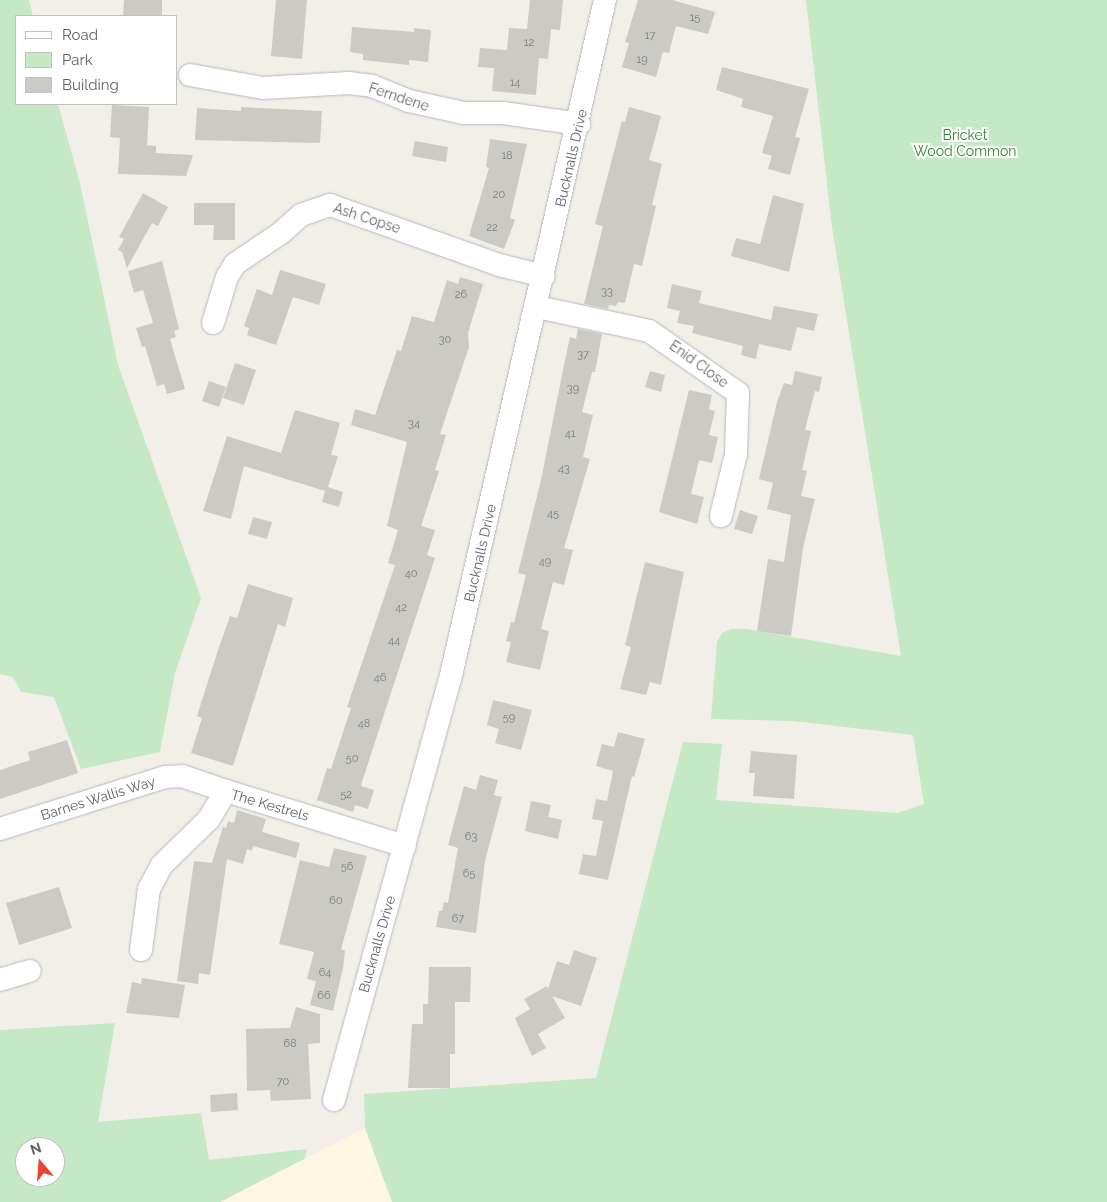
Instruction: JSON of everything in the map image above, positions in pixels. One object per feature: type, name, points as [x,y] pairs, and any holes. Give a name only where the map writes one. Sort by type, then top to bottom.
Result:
[{"type":"street","name":"Bucknalls Drive","points":[[334,1100],[406,846],[476,572],[579,124],[605,0]]},
{"type":"street","name":"Ferndene","points":[[190,75],[263,88],[349,83],[372,86],[424,105],[464,113],[503,113],[579,124]]},
{"type":"street","name":"Ash Copse","points":[[213,323],[227,277],[235,264],[281,233],[302,215],[330,205],[499,265],[544,276]]},
{"type":"street","name":"Enid Close","points":[[537,307],[649,331],[738,393],[736,454],[721,516]]},
{"type":"street","name":"Barnes Wallis Way","points":[[0,829],[165,777],[182,776],[226,791]]},
{"type":"street","name":"The Kestrels","points":[[141,950],[149,889],[162,865],[209,819],[226,791],[406,846]]},
{"type":"street","points":[[2,986],[30,971]]},
{"type":"shaded area","points":[[365,1128],[392,1202],[220,1202]]},
{"type":"green space","points":[[0,0],[29,0],[33,15],[15,15],[15,105],[58,105],[80,183],[118,365],[201,598],[175,673],[160,752],[81,769],[54,697],[21,692],[13,677],[0,674]]},
{"type":"green space","name":"Bricket Wood Common","points":[[806,0],[1107,0],[1107,1202],[392,1202],[365,1128],[364,1094],[596,1078],[683,742],[722,744],[716,800],[898,813],[924,804],[913,735],[794,721],[711,719],[717,642],[722,633],[731,629],[747,629],[901,656],[832,227]]},
{"type":"green space","points":[[115,1023],[98,1122],[201,1113],[209,1160],[307,1149],[304,1159],[220,1202],[0,1202],[0,1030]]},
{"type":"building","points":[[124,0],[162,0],[162,15],[123,15]]},
{"type":"building","points":[[276,0],[307,0],[302,59],[271,56]]},
{"type":"building","points":[[530,0],[563,0],[560,30],[551,29],[548,59],[539,58],[536,95],[492,91],[494,68],[478,67],[480,48],[507,50],[509,28],[527,29]]},
{"type":"building","points":[[638,0],[672,0],[715,12],[708,34],[676,26],[669,53],[663,52],[656,77],[622,67],[629,43],[625,42]]},
{"type":"building","points":[[352,27],[414,32],[414,28],[431,30],[428,62],[409,60],[409,65],[363,60],[363,54],[350,52]]},
{"type":"building","points":[[722,67],[809,89],[795,137],[800,138],[790,175],[768,169],[772,156],[762,153],[773,116],[741,107],[743,99],[716,90]]},
{"type":"building","points":[[112,105],[149,107],[147,145],[156,146],[156,153],[193,155],[186,176],[118,174],[120,138],[110,137]]},
{"type":"building","points":[[241,107],[322,111],[320,143],[195,140],[197,108],[241,111]]},
{"type":"building","points":[[629,107],[661,116],[649,160],[662,164],[652,205],[656,206],[642,266],[634,264],[625,303],[618,302],[616,306],[609,305],[608,309],[584,304],[603,226],[595,224],[622,121],[625,122]]},
{"type":"building","points":[[490,139],[527,144],[510,218],[515,220],[504,249],[469,236],[489,168],[486,167]]},
{"type":"building","points":[[415,141],[448,147],[446,162],[412,156]]},
{"type":"building","points":[[143,193],[168,207],[158,226],[152,223],[127,268],[122,252],[118,250],[124,239],[119,237]]},
{"type":"building","points":[[773,195],[804,204],[789,272],[731,256],[736,238],[760,244]]},
{"type":"building","points":[[194,203],[235,203],[235,240],[213,240],[214,225],[194,225]]},
{"type":"building","points":[[162,261],[179,329],[174,331],[176,337],[170,339],[185,389],[167,394],[164,384],[157,386],[145,346],[142,347],[136,328],[153,323],[143,290],[134,293],[128,271]]},
{"type":"building","points":[[280,270],[326,284],[319,305],[293,297],[276,345],[247,335],[249,328],[244,326],[257,289],[272,295]]},
{"type":"building","points":[[460,277],[483,284],[468,333],[469,347],[440,434],[446,435],[435,470],[439,471],[421,526],[435,530],[427,555],[435,558],[362,782],[361,786],[374,790],[368,809],[355,805],[353,812],[317,800],[327,768],[331,769],[351,708],[347,707],[395,565],[388,563],[398,530],[387,526],[407,442],[351,425],[355,409],[375,415],[397,350],[401,351],[412,316],[434,322],[447,280],[458,284]]},
{"type":"building","points":[[672,284],[702,291],[699,303],[771,320],[774,306],[818,314],[814,331],[797,327],[791,351],[759,344],[756,359],[741,355],[743,346],[692,333],[694,326],[677,323],[680,311],[667,308]]},
{"type":"building","points":[[578,329],[602,334],[595,372],[592,372],[582,412],[593,415],[583,457],[590,459],[564,548],[573,550],[564,585],[553,582],[541,629],[549,631],[540,670],[506,662],[511,642],[506,641],[511,622],[514,623],[526,575],[518,573],[541,480],[570,337],[576,339]]},
{"type":"building","points":[[235,363],[256,370],[244,405],[223,398]]},
{"type":"building","points":[[650,371],[665,375],[661,392],[645,387]]},
{"type":"building","points":[[795,371],[822,377],[819,392],[815,391],[805,430],[811,431],[802,470],[807,471],[801,496],[815,499],[803,548],[791,636],[757,631],[768,559],[784,562],[791,515],[767,509],[773,483],[759,479],[777,402],[784,383],[792,385]]},
{"type":"building","points":[[209,381],[226,387],[219,407],[202,401]]},
{"type":"building","points":[[689,390],[712,395],[709,409],[715,411],[709,435],[718,437],[712,463],[699,460],[691,494],[704,497],[697,524],[659,512]]},
{"type":"building","points":[[295,410],[340,423],[331,455],[338,456],[328,487],[343,492],[339,507],[322,502],[325,491],[244,466],[231,519],[203,511],[227,436],[281,453]]},
{"type":"building","points":[[740,510],[758,516],[752,534],[734,529]]},
{"type":"building","points":[[253,517],[272,522],[267,539],[248,534]]},
{"type":"building","points":[[645,562],[684,572],[661,685],[650,682],[646,695],[620,689],[631,647],[625,645]]},
{"type":"building","points":[[248,584],[293,598],[285,627],[278,624],[233,766],[191,753],[202,718],[197,716],[218,650],[230,616],[237,618]]},
{"type":"building","points":[[493,700],[532,710],[521,750],[495,743],[499,729],[487,725]]},
{"type":"building","points":[[618,732],[645,739],[634,777],[632,776],[608,880],[579,874],[583,854],[596,856],[603,821],[592,819],[596,799],[607,801],[613,771],[596,766],[602,744],[614,747]]},
{"type":"building","points":[[67,740],[78,773],[0,799],[0,770],[30,760],[28,752]]},
{"type":"building","points":[[751,751],[797,755],[794,799],[753,796],[755,773],[749,773]]},
{"type":"building","points":[[480,775],[498,780],[494,795],[502,797],[485,861],[476,933],[436,927],[439,911],[442,911],[444,902],[448,903],[458,848],[448,845],[464,786],[476,790]]},
{"type":"building","points":[[531,801],[551,805],[548,817],[562,820],[558,839],[525,831]]},
{"type":"building","points":[[237,810],[266,819],[262,832],[300,843],[296,858],[253,846],[252,851],[247,849],[243,864],[227,859],[210,975],[199,973],[198,984],[177,981],[194,861],[212,863],[223,827],[226,828],[228,821],[234,823]]},
{"type":"building","points":[[334,848],[367,856],[341,949],[345,951],[343,968],[333,1011],[310,1005],[316,981],[307,979],[314,952],[279,944],[300,860],[329,867]]},
{"type":"building","points":[[59,887],[72,928],[19,945],[6,903]]},
{"type":"building","points":[[574,950],[597,958],[581,1006],[552,996],[565,1018],[538,1034],[546,1048],[532,1056],[515,1018],[530,1009],[524,999],[547,986],[548,989],[557,961],[569,965]]},
{"type":"building","points":[[429,967],[471,967],[470,1002],[455,1002],[455,1054],[450,1054],[450,1088],[408,1088],[412,1024],[423,1024],[423,1004],[428,1004]]},
{"type":"building","points":[[142,978],[185,985],[179,1018],[126,1013],[132,982],[141,984]]},
{"type":"building","points":[[296,1007],[320,1014],[320,1043],[308,1044],[311,1099],[271,1101],[270,1090],[247,1091],[246,1029],[290,1028]]},
{"type":"building","points":[[237,1093],[238,1110],[211,1112],[210,1095]]}]
